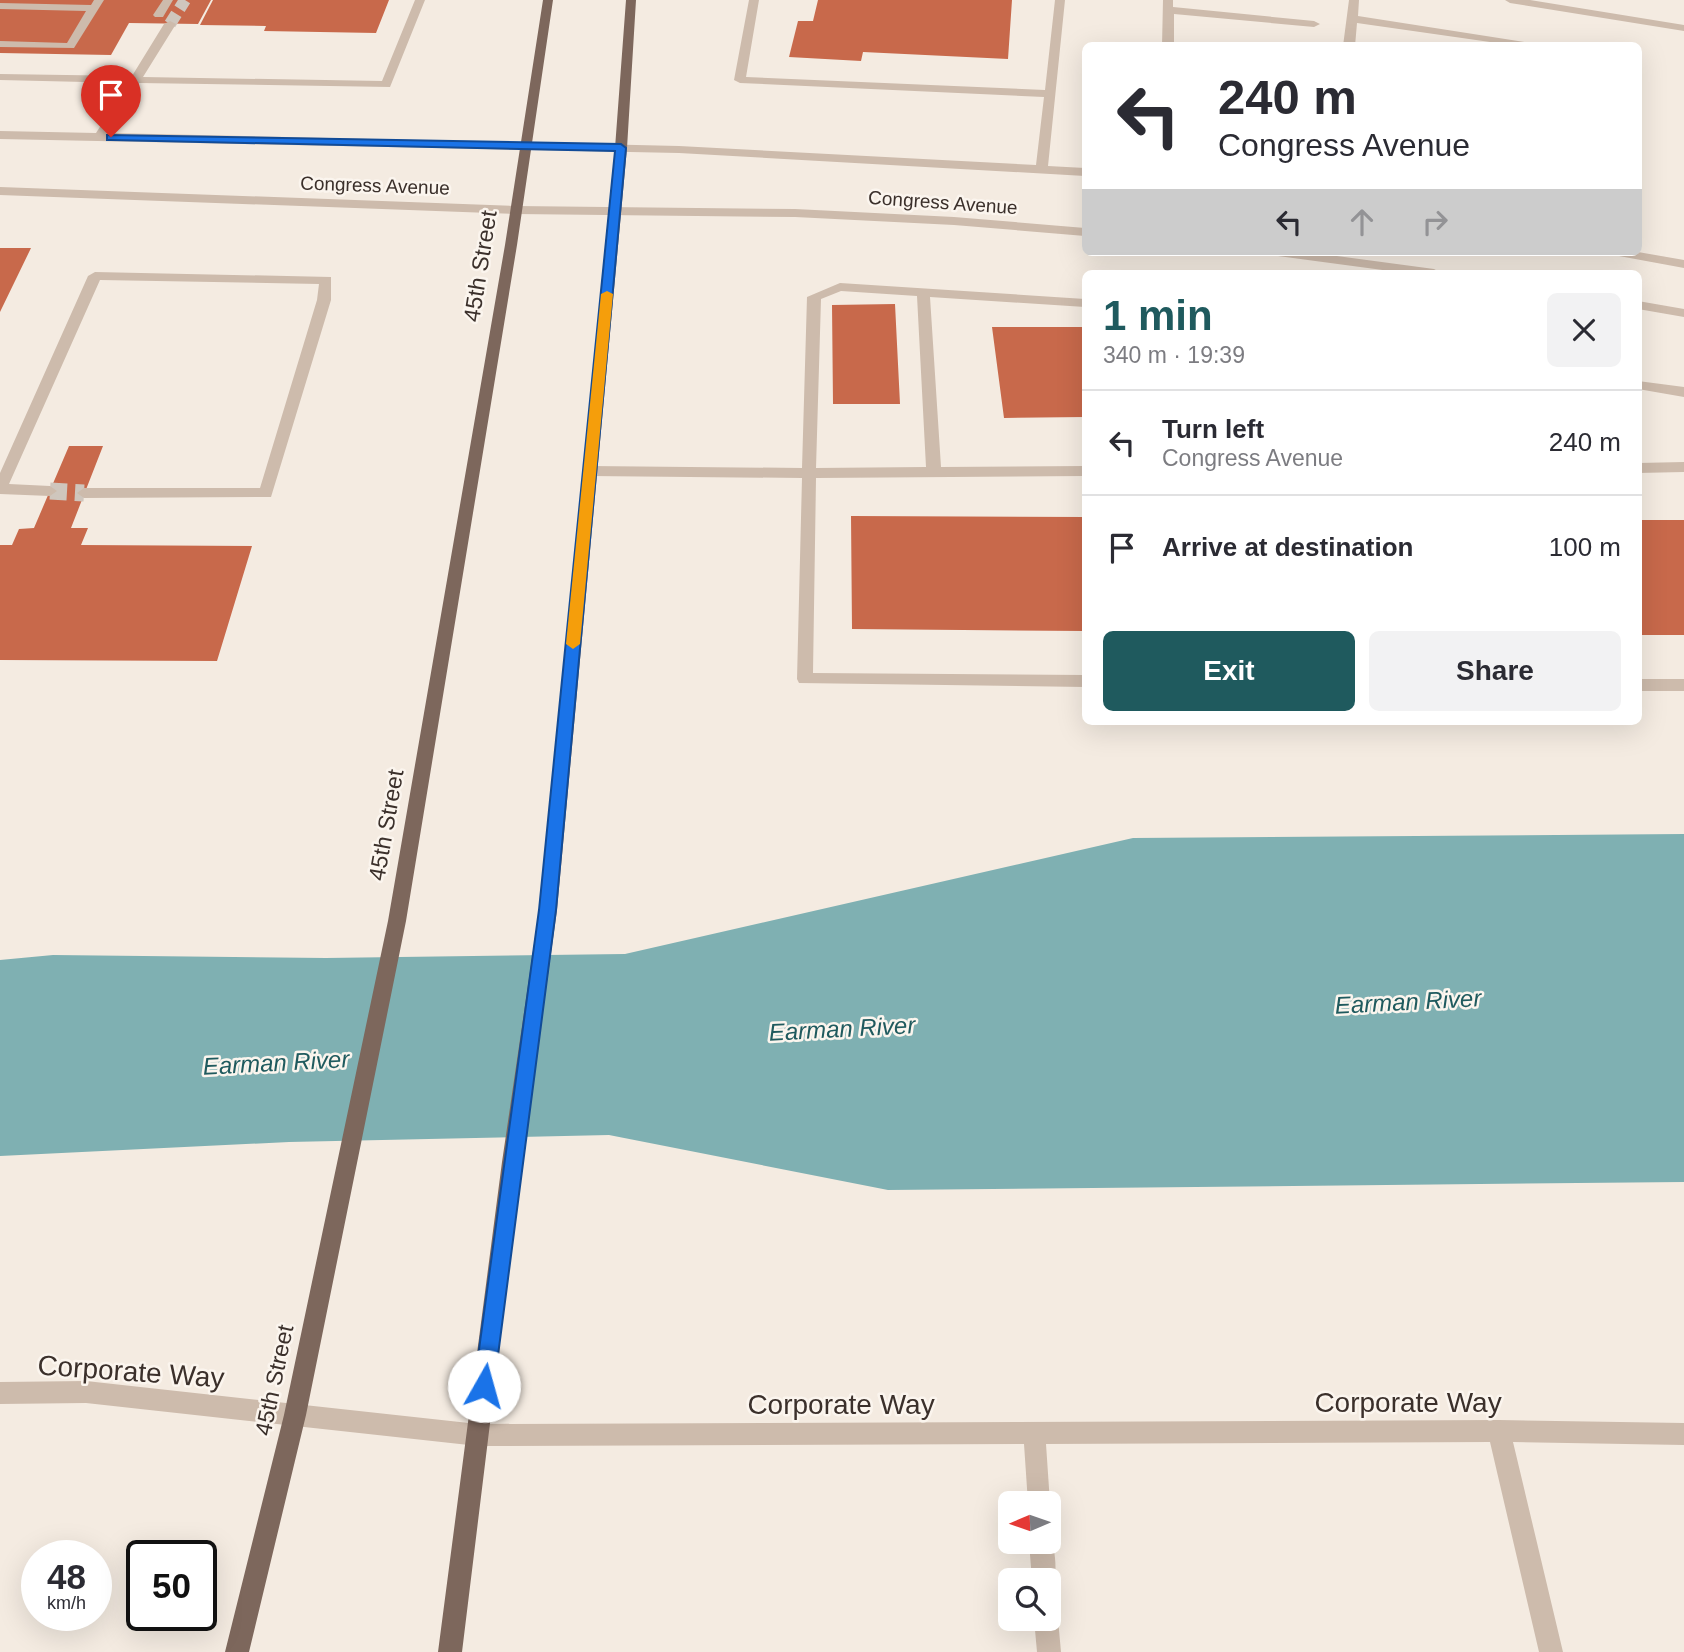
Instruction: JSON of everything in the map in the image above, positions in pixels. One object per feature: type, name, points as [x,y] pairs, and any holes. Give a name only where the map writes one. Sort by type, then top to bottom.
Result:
[{"type":"main road","name":"45th Street","points":[[237,1652],[295,1416],[397,921],[516,209],[548,0]]},
{"type":"main road","points":[[450,1652],[512,1162],[548,910],[621,148],[631,0]]},
{"type":"street","points":[[159,15],[168,0]]},
{"type":"street","points":[[0,77],[386,85],[420,0]]},
{"type":"street","points":[[754,0],[740,80],[1049,94]]},
{"type":"street","points":[[1042,169],[1060,0]]},
{"type":"street","points":[[1349,42],[1354,0]]},
{"type":"street","points":[[1510,0],[1684,28]]},
{"type":"street","points":[[0,6],[96,4]]},
{"type":"street","points":[[0,44],[70,46],[96,4]]},
{"type":"street","points":[[1168,42],[1168,5],[1314,24]]},
{"type":"street","points":[[1352,19],[1496,42]]},
{"type":"street","points":[[100,137],[170,24]]},
{"type":"street","points":[[1421,42],[1423,29]]},
{"type":"street","name":"Congress Avenue","points":[[0,135],[806,154],[1082,172]]},
{"type":"street","name":"Congress Avenue","points":[[0,191],[516,209],[808,214],[954,220],[1082,232]]},
{"type":"street","points":[[1308,256],[1412,270]]},
{"type":"street","points":[[1641,256],[1684,264]]},
{"type":"street","points":[[50,491],[0,489],[95,276],[326,280],[324,300],[266,493],[85,493]]},
{"type":"street","points":[[1082,303],[839,286],[814,297],[805,679],[1082,681]]},
{"type":"street","points":[[923,292],[934,472]]},
{"type":"street","points":[[1642,306],[1684,313]]},
{"type":"street","points":[[1642,386],[1684,392]]},
{"type":"street","points":[[1642,468],[1684,467]]},
{"type":"street","points":[[590,471],[1082,471]]},
{"type":"street","points":[[1642,685],[1684,685]]},
{"type":"street","name":"Corporate Way","points":[[0,1392],[86,1392],[478,1435],[1499,1431],[1684,1434]]},
{"type":"street","points":[[1499,1431],[1552,1652]]},
{"type":"street","points":[[1034,1433],[1038,1491]]},
{"type":"street","points":[[1047,1631],[1049,1652]]},
{"type":"water","name":"Earman River","points":[[1684,834],[1684,1182],[888,1190],[609,1135],[289,1142],[0,1156],[0,960],[53,955],[326,958],[625,954],[1133,838]]},
{"type":"building","points":[[0,0],[211,0],[198,24],[129,23],[111,55],[0,53]]},
{"type":"building","points":[[213,0],[389,0],[376,33],[264,31],[266,26],[200,25]]},
{"type":"building","points":[[818,0],[1012,0],[1008,59],[863,52],[861,61],[789,57],[798,21],[813,21]]},
{"type":"building","points":[[0,248],[31,248],[0,312]]},
{"type":"building","points":[[895,304],[900,404],[833,404],[832,305]]},
{"type":"building","points":[[992,327],[1082,327],[1082,417],[1004,418]]},
{"type":"building","points":[[69,446],[103,446],[71,528],[88,528],[81,545],[252,546],[217,661],[0,660],[0,545],[12,545],[19,529],[34,528]]},
{"type":"building","points":[[851,516],[1082,517],[1082,631],[852,629]]},
{"type":"building","points":[[1642,520],[1684,520],[1684,635],[1642,635]]},
{"type":"tunnel","points":[[170,24],[185,0]]},
{"type":"tunnel","points":[[50,491],[84,493]]},
{"type":"slow traffic","points":[[573,644],[607,294]]},
{"type":"route","points":[[111,137],[621,148],[548,910],[484,1386]]}]
